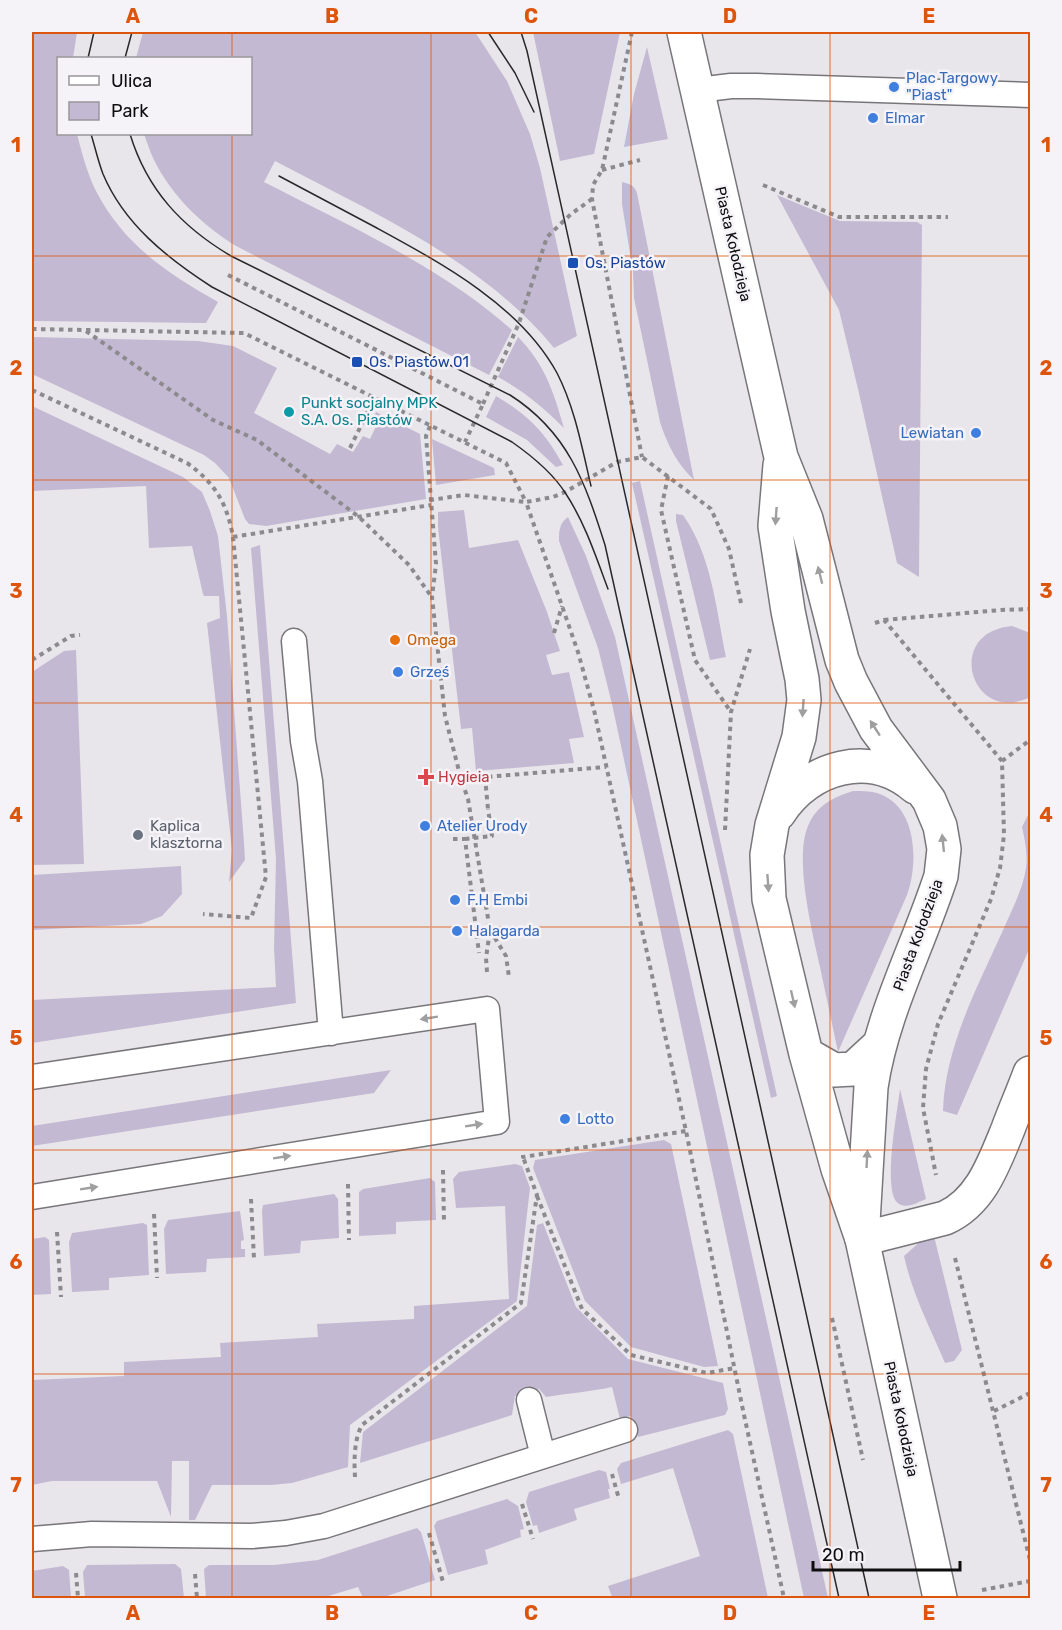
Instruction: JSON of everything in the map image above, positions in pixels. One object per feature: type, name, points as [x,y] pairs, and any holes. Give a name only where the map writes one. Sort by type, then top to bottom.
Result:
[{"type":"street","name":"Piasta Kołodzieja","points":[[684,32],[781,458],[806,519],[842,660],[876,729],[929,800],[940,826],[944,849],[941,876],[886,1020],[879,1045],[871,1087],[862,1239]]},
{"type":"street","name":"Piasta Kołodzieja","points":[[781,458],[775,526],[804,700],[799,737],[772,825],[767,855],[769,899],[806,1054],[838,1169],[862,1239],[940,1599]]},
{"type":"street","name":"Piasta Kołodzieja","points":[[772,825],[784,805],[799,790],[824,774],[847,766],[864,765],[882,768],[909,781],[922,792]]},
{"type":"street","points":[[806,1054],[834,1070],[853,1069],[879,1045]]},
{"type":"street","points":[[862,1239],[945,1218],[965,1206],[992,1169],[1030,1073]]},
{"type":"lane","points":[[698,90],[757,86],[1030,95]]},
{"type":"lane","points":[[294,641],[303,741],[310,781],[331,1033]]},
{"type":"lane","points":[[32,1077],[487,1009],[497,1122],[32,1197]]},
{"type":"lane","points":[[529,1400],[543,1456]]},
{"type":"lane","points":[[32,1539],[92,1534],[252,1536],[286,1533],[324,1526],[625,1430]]},
{"type":"path","points":[[632,32],[602,170],[593,185],[592,199],[642,457],[711,509],[729,549],[741,604]]},
{"type":"path","points":[[602,170],[640,160]]},
{"type":"path","points":[[763,185],[839,217],[948,217]]},
{"type":"path","points":[[465,442],[519,323],[547,237],[571,214],[592,199]]},
{"type":"path","points":[[228,275],[483,404]]},
{"type":"path","points":[[32,329],[244,333],[506,463],[526,502],[587,680],[686,1131],[784,1599]]},
{"type":"path","points":[[85,330],[213,420],[257,440],[359,517],[409,565],[432,597]]},
{"type":"path","points":[[32,390],[188,463],[213,486],[222,500],[231,523],[266,877],[251,918],[203,914]]},
{"type":"path","points":[[350,448],[375,397]]},
{"type":"path","points":[[430,426],[426,436],[436,564],[432,597],[445,716],[468,799],[490,930],[486,958],[487,974]]},
{"type":"path","points":[[234,537],[359,517],[464,495],[526,502],[553,497],[574,488],[617,462],[642,457]]},
{"type":"path","points":[[668,476],[661,510],[695,660],[731,712]]},
{"type":"path","points":[[554,633],[562,606]]},
{"type":"path","points":[[884,620],[1030,609]]},
{"type":"path","points":[[32,660],[71,636],[80,635]]},
{"type":"path","points":[[1002,761],[1030,740]]},
{"type":"path","points":[[461,779],[607,767]]},
{"type":"path","points":[[453,839],[492,836],[485,777]]},
{"type":"path","points":[[465,839],[479,953]]},
{"type":"path","points":[[490,930],[506,956],[510,987]]},
{"type":"path","points":[[497,1122],[521,1148],[582,1309],[631,1355],[707,1373],[735,1368]]},
{"type":"path","points":[[523,1157],[686,1131]]},
{"type":"path","points":[[443,1169],[444,1222]]},
{"type":"path","points":[[348,1184],[349,1240]]},
{"type":"path","points":[[354,1465],[358,1432],[362,1425],[521,1303],[537,1195]]},
{"type":"path","points":[[251,1198],[254,1259]]},
{"type":"path","points":[[154,1214],[157,1278]]},
{"type":"path","points":[[57,1228],[61,1297]]},
{"type":"path","points":[[954,1253],[1030,1560]]},
{"type":"path","points":[[994,1411],[1030,1393]]},
{"type":"path","points":[[610,1469],[619,1499]]},
{"type":"path","points":[[520,1499],[533,1539]]},
{"type":"path","points":[[427,1529],[443,1582]]},
{"type":"path","points":[[76,1567],[78,1599]]},
{"type":"path","points":[[979,1590],[1030,1581]]},
{"type":"green space","points":[[32,32],[77,32],[73,57],[57,57],[57,135],[77,135],[87,170],[96,191],[107,210],[133,242],[181,280],[218,302],[206,323],[32,321]]},
{"type":"green space","points":[[143,32],[475,32],[507,81],[530,134],[540,168],[577,336],[554,348],[494,289],[460,264],[387,220],[275,161],[264,182],[417,262],[471,297],[512,330],[489,375],[223,238],[189,209],[170,186],[154,160],[144,135],[252,135],[252,57],[136,57]]},
{"type":"green space","points":[[533,32],[620,32],[594,154],[560,161]]},
{"type":"green space","points":[[647,47],[668,139],[624,147],[634,94]]},
{"type":"green space","points":[[622,182],[631,185],[637,193],[694,480],[673,453],[660,422],[634,298],[633,272],[622,204]]},
{"type":"green space","points":[[777,195],[840,221],[917,222],[922,225],[919,577],[897,563],[839,310]]},
{"type":"green space","points":[[32,337],[198,341],[233,346],[277,368],[254,413],[330,454],[337,444],[353,452],[363,436],[370,439],[379,420],[374,417],[376,412],[420,434],[426,499],[266,526],[249,524],[229,478],[204,455],[32,374]]},
{"type":"green space","points":[[518,337],[542,368],[564,428],[533,400],[498,377]]},
{"type":"green space","points":[[496,396],[535,425],[563,465],[556,467],[527,440],[486,417]]},
{"type":"green space","points":[[32,406],[183,477],[202,492],[210,511],[218,536],[227,616],[245,860],[229,882],[232,850],[207,623],[220,618],[219,596],[204,596],[192,546],[149,548],[146,486],[32,491]]},
{"type":"green space","points":[[432,439],[494,468],[495,475],[436,485]]},
{"type":"green space","points":[[640,481],[777,1096],[771,1098],[632,483]]},
{"type":"green space","points":[[464,510],[469,548],[518,540],[560,651],[546,655],[552,675],[569,672],[584,737],[569,739],[574,763],[476,771],[472,728],[461,729],[438,527],[438,512]]},
{"type":"green space","points":[[676,514],[683,515],[693,531],[707,565],[726,657],[710,660]]},
{"type":"green space","points":[[568,517],[586,556],[615,637],[828,1598],[804,1598],[612,704],[598,648],[559,541],[561,525]]},
{"type":"green space","points":[[260,545],[296,1003],[32,1043],[32,1000],[276,987],[274,948],[276,859],[251,548]]},
{"type":"green space","points":[[1012,626],[1030,633],[1030,697],[1009,703],[993,699],[980,689],[973,675],[972,659],[977,644],[991,632]]},
{"type":"green space","points":[[76,650],[84,864],[32,865],[32,672],[64,651]]},
{"type":"green space","points":[[853,791],[877,793],[890,799],[900,809],[912,836],[913,867],[907,895],[838,1052],[809,915],[803,857],[804,840],[811,819],[832,799]]},
{"type":"green space","points":[[1030,811],[1030,947],[957,1115],[943,1111],[950,1063],[964,1017],[1022,884],[1027,858],[1022,827]]},
{"type":"green space","points":[[181,866],[182,894],[162,916],[141,924],[32,930],[32,875]]},
{"type":"green space","points":[[391,1070],[374,1093],[32,1146],[32,1126]]},
{"type":"green space","points":[[900,1089],[926,1199],[906,1206],[899,1204],[894,1197],[891,1185],[892,1150]]},
{"type":"green space","points":[[664,1140],[671,1144],[718,1366],[704,1367],[631,1347],[585,1301],[533,1168],[535,1160]]},
{"type":"green space","points":[[515,1164],[522,1166],[530,1188],[517,1301],[350,1425],[348,1467],[292,1483],[212,1485],[195,1520],[189,1520],[189,1461],[172,1461],[171,1517],[157,1481],[52,1481],[32,1485],[32,1380],[124,1376],[124,1362],[221,1357],[220,1343],[318,1337],[317,1324],[414,1319],[414,1306],[509,1299],[505,1206],[456,1208],[453,1179],[459,1172]]},
{"type":"green space","points":[[430,1178],[435,1182],[436,1220],[396,1222],[396,1234],[359,1236],[359,1192],[363,1189]]},
{"type":"green space","points":[[334,1194],[338,1199],[339,1238],[301,1241],[300,1253],[264,1256],[263,1205]]},
{"type":"green space","points":[[240,1211],[244,1240],[241,1241],[241,1249],[245,1249],[245,1257],[207,1259],[206,1272],[166,1274],[164,1229],[168,1220]]},
{"type":"green space","points":[[143,1223],[147,1225],[149,1275],[109,1278],[109,1290],[72,1292],[69,1242],[72,1233]]},
{"type":"green space","points":[[543,1223],[576,1307],[628,1359],[723,1383],[728,1409],[725,1415],[638,1437],[631,1416],[620,1419],[612,1387],[546,1397],[539,1389],[515,1396],[512,1415],[360,1463],[363,1432],[527,1306],[537,1225]]},
{"type":"green space","points":[[934,1236],[962,1350],[954,1361],[945,1363],[917,1297],[904,1256],[922,1240]]},
{"type":"green space","points":[[45,1237],[49,1240],[51,1294],[32,1295],[32,1239]]},
{"type":"green space","points":[[728,1430],[733,1434],[768,1598],[610,1598],[612,1597],[608,1586],[700,1556],[673,1468],[621,1484],[617,1469],[621,1463]]},
{"type":"green space","points":[[599,1470],[606,1472],[610,1498],[574,1509],[577,1520],[539,1533],[537,1525],[533,1526],[526,1502],[529,1492]]},
{"type":"green space","points":[[507,1499],[518,1506],[524,1529],[520,1530],[521,1537],[485,1550],[488,1564],[448,1575],[434,1526],[437,1521]]},
{"type":"green space","points":[[417,1528],[421,1532],[435,1580],[381,1598],[363,1598],[358,1587],[322,1598],[206,1598],[204,1569],[209,1565],[274,1565],[318,1560]]},
{"type":"green space","points":[[175,1564],[181,1569],[184,1598],[85,1598],[83,1572],[87,1565]]},
{"type":"green space","points":[[63,1566],[69,1570],[71,1598],[32,1598],[32,1571]]},
{"type":"tram line","points":[[88,57],[94,32]]},
{"type":"tram line","points":[[125,57],[132,32]]},
{"type":"tram line","points":[[488,32],[515,73],[534,112]]},
{"type":"tram line","points":[[521,32],[869,1598]]},
{"type":"tram line","points":[[91,135],[103,174],[123,209],[163,252],[179,264],[212,287],[512,442],[542,465],[561,486],[573,505],[590,540],[608,589]]},
{"type":"tram line","points":[[130,135],[146,173],[168,205],[213,245],[510,395],[530,409],[546,425],[572,460],[590,500],[605,545],[839,1598]]},
{"type":"tram line","points":[[279,176],[426,255],[501,306],[541,349],[557,373],[569,400],[591,486]]},
{"type":"place","name":"Plac Targowy \"Piast\"","points":[[894,87]]},
{"type":"place","name":"Elmar","points":[[873,118]]},
{"type":"place","name":"Os. Piastów","points":[[573,263]]},
{"type":"place","name":"Os. Piastów 01","points":[[357,362]]},
{"type":"place","name":"Punkt socjalny MPK S.A. Os. Piastów","points":[[289,412]]},
{"type":"place","name":"Lewiatan","points":[[976,433]]},
{"type":"place","name":"Omega","points":[[395,640]]},
{"type":"place","name":"Grześ","points":[[398,672]]},
{"type":"place","name":"Hygieia","points":[[426,777]]},
{"type":"place","name":"Atelier Urody","points":[[425,826]]},
{"type":"place","name":"Kaplica klasztorna","points":[[138,835]]},
{"type":"place","name":"F.H Embi","points":[[455,900]]},
{"type":"place","name":"Halagarda","points":[[457,931]]},
{"type":"place","name":"Lotto","points":[[565,1119]]}]
